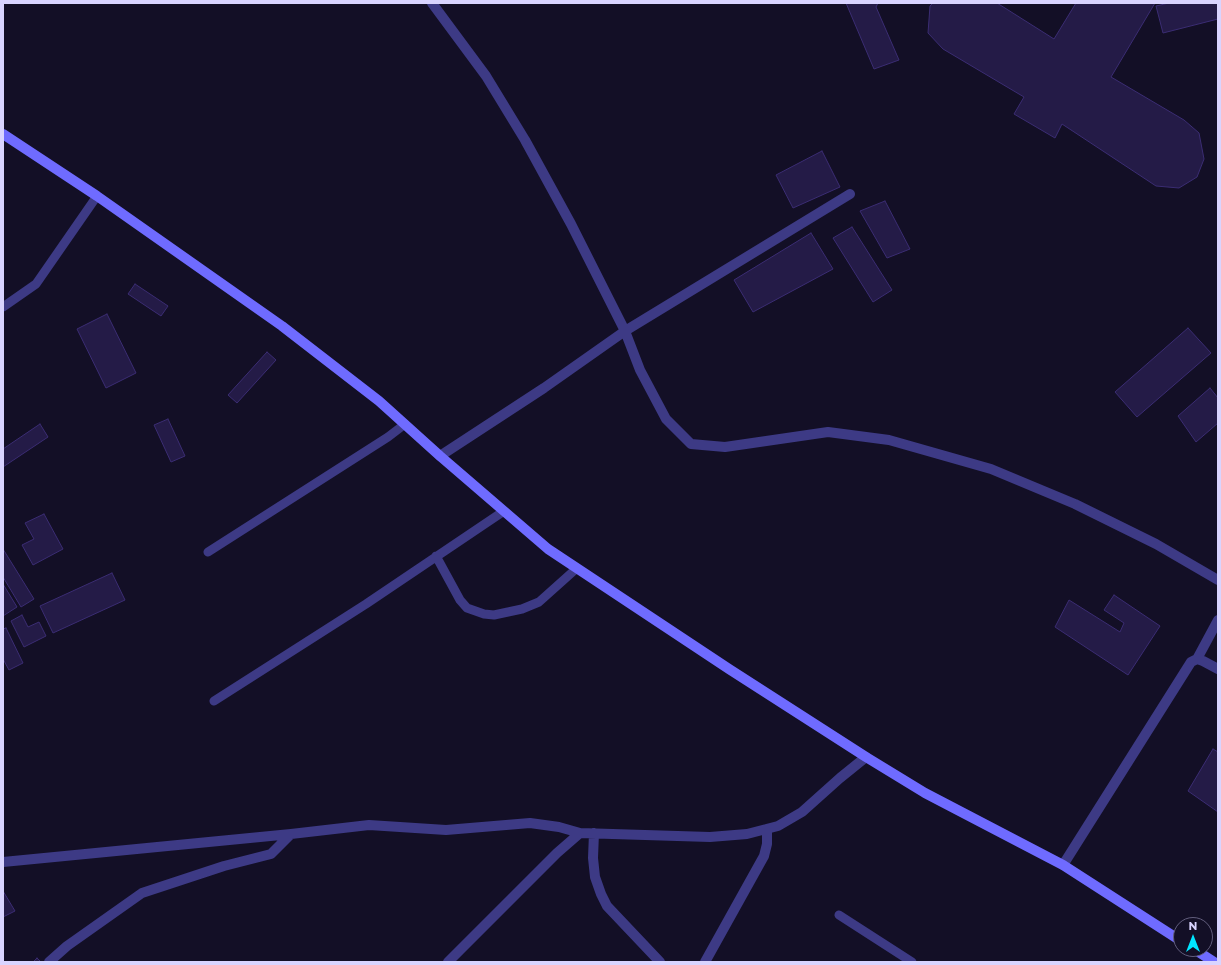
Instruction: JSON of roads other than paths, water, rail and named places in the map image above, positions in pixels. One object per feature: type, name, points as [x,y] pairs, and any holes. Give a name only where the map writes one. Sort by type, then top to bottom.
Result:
[{"type":"main road","points":[[3,134],[97,196],[282,326],[379,401],[548,550],[866,757],[925,793],[1063,865],[1173,936]]},
{"type":"street","points":[[432,3],[486,76],[525,140],[571,224],[625,331],[640,370],[666,419],[691,444],[725,447],[828,432],[889,440],[991,469],[1068,501],[1156,544],[1218,580]]},
{"type":"street","points":[[440,456],[544,388],[625,331],[850,194]]},
{"type":"street","points":[[1063,865],[1191,662],[1197,659],[1218,620]]},
{"type":"street","points":[[1197,659],[1204,661],[1218,669]]},
{"type":"street","points":[[3,862],[369,825],[446,830],[530,823],[559,827],[580,833],[710,837],[747,834],[778,826],[802,812],[866,757]]},
{"type":"street","points":[[705,962],[764,856],[767,844],[767,829]]},
{"type":"street","points":[[448,962],[557,853],[580,833]]},
{"type":"street","points":[[594,833],[593,858],[595,877],[607,906],[660,962]]},
{"type":"street","points":[[49,962],[67,946],[142,893],[224,866],[271,854],[291,834]]},
{"type":"lane","points":[[3,307],[36,284],[97,196]]},
{"type":"lane","points":[[208,552],[388,437],[405,424]]},
{"type":"lane","points":[[214,701],[366,604],[504,511]]},
{"type":"lane","points":[[436,556],[460,600],[467,608],[484,614],[494,615],[522,609],[538,602],[577,568]]},
{"type":"lane","points":[[839,915],[912,962]]}]
